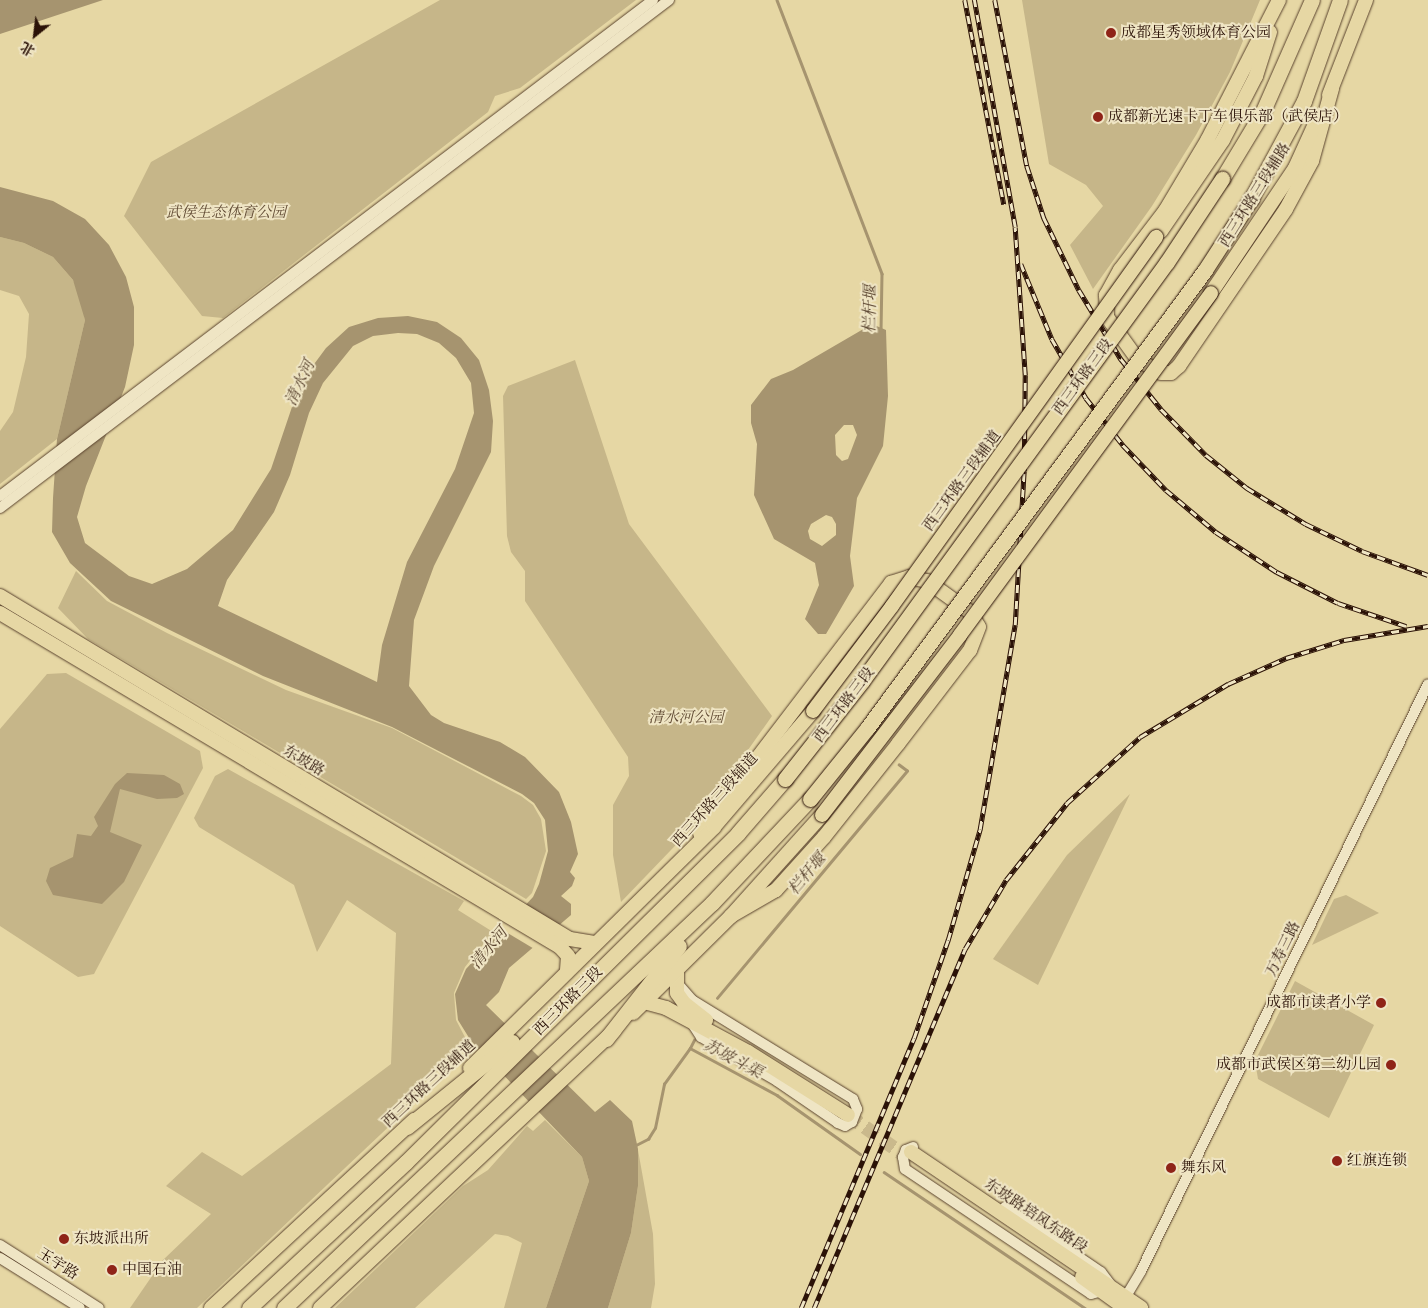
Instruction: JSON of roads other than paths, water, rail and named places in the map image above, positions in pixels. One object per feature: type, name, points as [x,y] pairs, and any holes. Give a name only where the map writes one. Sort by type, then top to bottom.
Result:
[{"type":"highway","points":[[1288,54],[1304,0]]},
{"type":"highway","name":"西三环路三段","points":[[249,1308],[406,1162],[487,1066],[520,1034],[573,996],[738,833],[785,779],[921,600],[1167,262],[1222,179],[1263,111],[1312,0]]},
{"type":"highway","name":"西三环路三段","points":[[284,1308],[514,1093],[712,903],[810,799],[868,727],[1199,278],[1252,199],[1304,101],[1340,0]]},
{"type":"highway","points":[[606,1039],[712,903]]},
{"type":"highway","points":[[407,1127],[487,1066]]},
{"type":"main road","points":[[1279,0],[1208,139],[1165,211],[1120,270],[1106,295],[1107,317],[1138,360],[1161,373],[1171,373],[1179,366],[1286,209],[1312,161],[1332,89]]},
{"type":"main road","name":"西三环路三段辅道","points":[[487,1066],[520,1034],[567,972],[688,854],[754,784],[813,711],[892,606],[1204,170],[1256,76],[1279,0]]},
{"type":"main road","name":"西三环路三段辅路","points":[[731,916],[822,815],[954,643],[1211,293],[1294,168],[1332,89],[1366,0]]},
{"type":"main road","points":[[320,1308],[566,1078],[644,1002],[677,975],[731,916],[776,890],[824,837],[970,650],[979,627],[970,612],[926,581],[909,577],[891,583],[751,769],[712,815],[688,854]]},
{"type":"main road","name":"东坡路","points":[[0,596],[500,906]]},
{"type":"main road","name":"东坡路","points":[[0,613],[562,941],[596,943]]},
{"type":"main road","points":[[562,941],[568,956],[567,972]]},
{"type":"main road","points":[[644,1002],[690,1020],[850,1112],[789,1067],[695,1013],[677,993],[677,975]]},
{"type":"main road","name":"西三环路三段辅道","points":[[211,1308],[407,1127]]},
{"type":"main road","name":"东坡路培风东路段","points":[[1122,1305],[1113,1288],[910,1155],[1086,1280],[1098,1292],[1122,1305],[1141,1308]]},
{"type":"street","points":[[0,508],[40,471],[123,401],[652,0]]},
{"type":"street","points":[[0,496],[124,414],[669,0]]},
{"type":"street","name":"万寿三路","points":[[1122,1305],[1428,684]]},
{"type":"street","points":[[677,975],[692,1000],[853,1099],[857,1109],[852,1122],[845,1126],[777,1081],[701,1037],[690,1020]]},
{"type":"street","points":[[1098,1292],[1091,1294],[905,1169],[902,1164],[906,1150],[916,1148],[1101,1272],[1113,1288]]},
{"type":"street","name":"玉宇路","points":[[0,1245],[99,1308]]},
{"type":"street","name":"玉宇路","points":[[0,1258],[80,1308]]},
{"type":"water","points":[[0,0],[103,0],[0,34]]},
{"type":"water","name":"清水河","points":[[0,187],[53,201],[85,219],[109,245],[126,277],[134,307],[134,345],[125,387],[86,486],[77,517],[85,543],[129,576],[152,584],[187,569],[233,530],[271,469],[294,401],[309,371],[326,348],[349,327],[378,318],[408,316],[437,322],[461,338],[479,360],[489,390],[493,421],[491,452],[434,566],[414,620],[409,686],[431,715],[444,723],[500,742],[525,757],[559,792],[571,822],[578,854],[570,872],[575,878],[572,886],[561,896],[571,904],[571,915],[509,968],[499,992],[486,1005],[595,1112],[610,1100],[632,1121],[638,1149],[638,1186],[631,1233],[608,1308],[546,1308],[589,1181],[582,1157],[471,1041],[458,1020],[455,994],[466,969],[533,897],[539,884],[548,851],[545,820],[534,803],[522,794],[392,727],[263,676],[111,601],[70,563],[52,532],[53,498],[57,439],[85,320],[73,280],[53,257],[24,243],[0,237]],"holes":[[[398,333],[417,334],[439,343],[456,358],[471,383],[474,413],[455,469],[407,562],[382,645],[377,682],[218,606],[227,580],[274,512],[290,475],[309,413],[323,383],[353,346],[373,336]]]},
{"type":"water","points":[[872,324],[886,330],[888,396],[883,446],[857,498],[850,556],[854,586],[826,634],[818,634],[805,619],[819,585],[815,563],[774,539],[754,495],[757,444],[751,423],[751,405],[771,379],[793,370]],"holes":[[[844,425],[853,425],[857,435],[848,459],[842,461],[836,455],[835,435]],[[826,515],[832,517],[836,524],[836,535],[822,546],[810,539],[808,531],[811,524]]]},
{"type":"water","points":[[127,773],[164,775],[180,784],[184,794],[177,798],[157,799],[120,789],[110,832],[142,845],[124,882],[102,904],[53,895],[46,881],[50,868],[73,857],[77,834],[91,836],[98,826],[94,817],[115,784]]},
{"type":"waterway","name":"栏杆堰","points":[[777,0],[882,274],[881,330]]},
{"type":"waterway","name":"栏杆堰","points":[[717,998],[907,771],[899,765]]},
{"type":"waterway","name":"栏杆堰","points":[[690,1048],[694,1040]]},
{"type":"waterway","name":"苏坡斗渠","points":[[634,1146],[648,1139],[655,1128],[664,1084],[690,1048],[777,1095],[860,1154]]},
{"type":"waterway","name":"苏坡斗渠","points":[[884,1172],[1085,1308]]},
{"type":"tunnel","points":[[848,1115],[908,1158]]},
{"type":"railway","points":[[965,0],[1004,204]]},
{"type":"railway","points":[[801,1308],[914,1038],[948,940],[980,829],[1015,625],[1024,471],[1025,375],[1015,227],[974,0]]},
{"type":"railway","points":[[995,0],[1027,166],[1044,218],[1079,290],[1121,359],[1161,409],[1206,455],[1247,488],[1306,524],[1362,551],[1428,575]]},
{"type":"railway","points":[[1021,264],[1052,339],[1086,398],[1123,445],[1166,490],[1216,532],[1277,572],[1338,603],[1406,626]]},
{"type":"railway","points":[[814,1308],[965,949],[1006,880],[1067,803],[1140,737],[1228,684],[1286,658],[1344,640],[1428,626]]},
{"type":"place","name":"成都星秀领域体育公园","points":[[1111,33]]},
{"type":"place","name":"成都新光速卡丁车俱乐部（武侯店）","points":[[1098,117]]},
{"type":"place","name":"成都市读者小学","points":[[1381,1003]]},
{"type":"place","name":"成都市武侯区第二幼儿园","points":[[1391,1065]]},
{"type":"place","name":"红旗连锁","points":[[1337,1161]]},
{"type":"place","name":"舞东风","points":[[1171,1168]]},
{"type":"place","name":"东坡派出所","points":[[64,1239]]},
{"type":"place","name":"中国石油","points":[[112,1270]]},
{"type":"park label","name":"武侯生态体育公园","points":[[226,213]]},
{"type":"park label","name":"清水河公园","points":[[686,718]]}]
